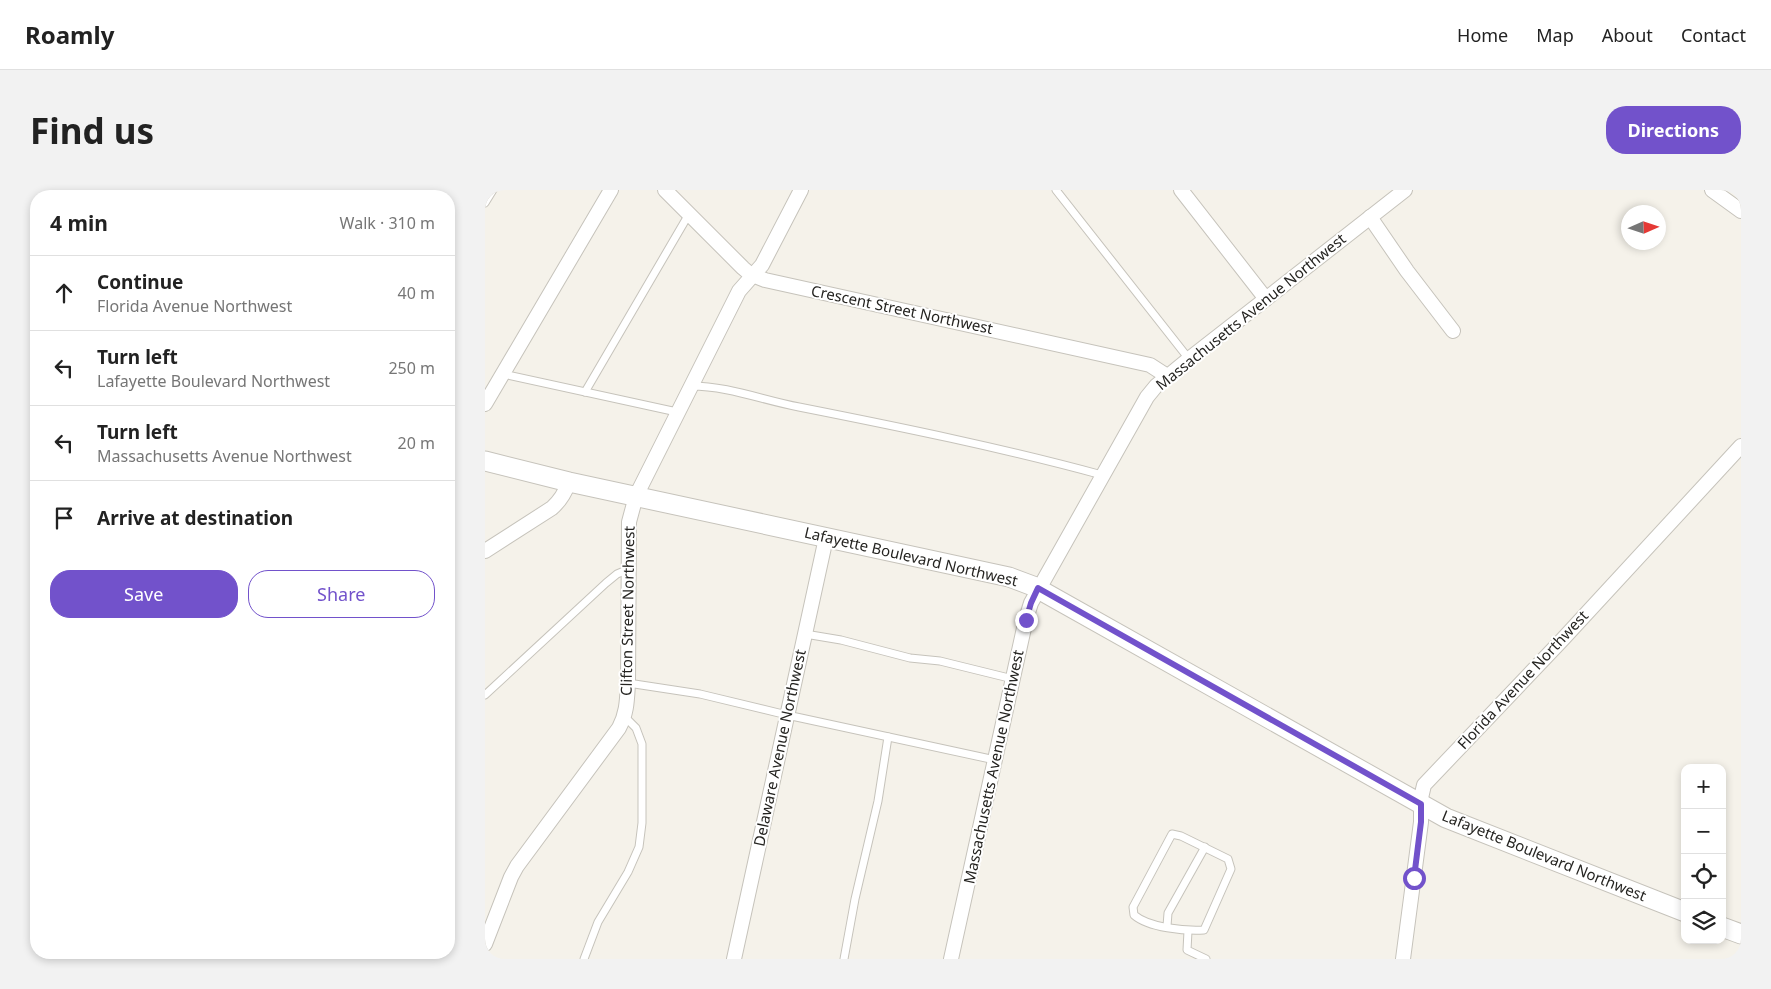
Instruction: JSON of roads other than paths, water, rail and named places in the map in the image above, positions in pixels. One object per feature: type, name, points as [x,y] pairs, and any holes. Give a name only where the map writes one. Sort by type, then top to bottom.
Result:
[{"type":"main road","name":"Lafayette Boulevard Northwest","points":[[485,461],[569,482],[1009,577],[1038,588],[1446,818],[1681,910]]},
{"type":"main road","points":[[1726,928],[1741,934]]},
{"type":"street","points":[[485,404],[611,190]]},
{"type":"street","name":"Crescent Street Northwest","points":[[665,190],[743,268],[765,280],[1150,365],[1167,376]]},
{"type":"street","name":"Clifton Street Northwest","points":[[485,944],[517,866],[619,728],[625,717],[628,683],[629,522],[636,496],[739,291],[762,265],[801,190]]},
{"type":"street","points":[[1181,190],[1266,298]]},
{"type":"street","name":"Massachusetts Avenue Northwest","points":[[951,959],[1031,603],[1147,397],[1167,376],[1405,190]]},
{"type":"street","points":[[1712,190],[1741,211]]},
{"type":"street","points":[[1370,217],[1407,271],[1453,331]]},
{"type":"street","name":"Florida Avenue Northwest","points":[[1403,959],[1421,822],[1422,789],[1424,785],[1562,640],[1741,446]]},
{"type":"street","points":[[485,551],[552,508],[566,492],[569,482]]},
{"type":"street","name":"Delaware Avenue Northwest","points":[[734,959],[826,538]]},
{"type":"lane","points":[[485,203],[493,190]]},
{"type":"lane","points":[[1056,190],[1189,359]]},
{"type":"lane","points":[[585,392],[689,214]]},
{"type":"lane","points":[[503,374],[677,412]]},
{"type":"lane","points":[[691,386],[724,388],[790,406],[864,420],[1050,461],[1103,475]]},
{"type":"lane","points":[[485,695],[606,583],[617,574],[629,568]]},
{"type":"lane","points":[[805,634],[841,640],[910,658],[940,661],[1013,679]]},
{"type":"lane","points":[[628,683],[700,694],[995,760]]},
{"type":"lane","points":[[584,959],[598,922],[628,872],[639,847],[642,823],[642,744],[636,728],[625,717]]},
{"type":"lane","points":[[844,959],[855,899],[878,801],[888,737]]},
{"type":"lane","points":[[1172,834],[1205,847],[1228,859],[1231,869],[1204,930],[1188,931],[1141,921],[1134,914],[1133,907],[1172,834]]},
{"type":"lane","points":[[1167,926],[1168,913],[1205,847]]},
{"type":"lane","points":[[1188,931],[1187,950],[1204,959]]}]
